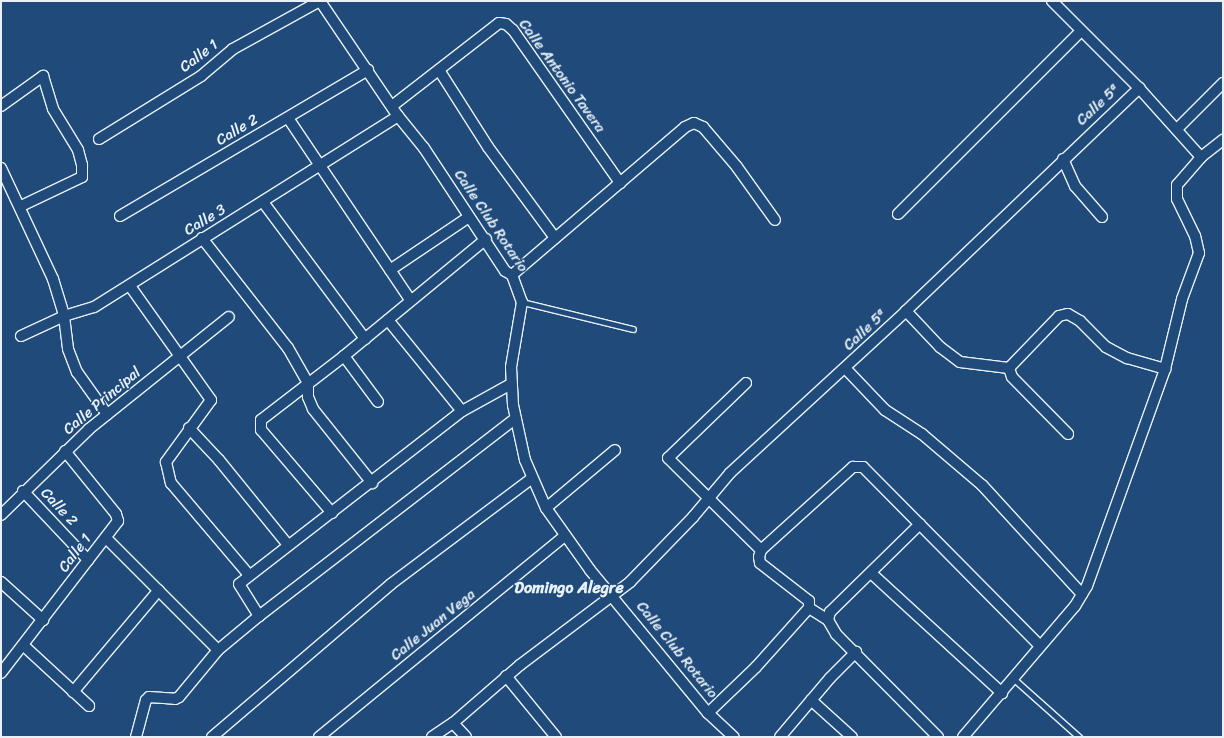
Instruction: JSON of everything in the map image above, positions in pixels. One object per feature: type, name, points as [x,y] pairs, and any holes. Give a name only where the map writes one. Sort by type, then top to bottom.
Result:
[{"type":"street","points":[[320,1],[392,106]]},
{"type":"street","name":"Calle 1","points":[[99,139],[201,76],[233,49],[320,1]]},
{"type":"street","points":[[1052,1],[1139,88],[1201,157]]},
{"type":"street","name":"Calle Antonio Tavera","points":[[392,106],[499,23],[506,24],[513,30],[620,182]]},
{"type":"street","points":[[898,214],[1081,31]]},
{"type":"street","name":"Calle 2","points":[[120,216],[368,70]]},
{"type":"street","points":[[439,70],[488,147],[555,238]]},
{"type":"street","points":[[1,106],[43,76],[52,109],[78,150],[82,165],[82,177],[21,206]]},
{"type":"street","points":[[1177,129],[1223,83]]},
{"type":"street","name":"Calle 5ª","points":[[432,737],[453,723],[506,676],[612,593],[630,582],[730,473],[906,311],[1063,159],[1139,88]]},
{"type":"street","name":"Calle Club Rotario","points":[[392,106],[398,116],[424,148],[469,217],[486,239],[505,271],[512,275],[522,302],[513,345],[511,384],[516,418],[531,479],[546,508],[590,570],[612,593],[708,713],[734,737]]},
{"type":"street","name":"Calle 3","points":[[21,336],[64,316],[94,307],[130,286],[202,238],[263,202],[398,116]]},
{"type":"street","points":[[288,118],[411,301]]},
{"type":"street","points":[[512,275],[684,128],[694,123],[703,127],[737,167],[775,220]]},
{"type":"street","points":[[963,737],[1015,680],[1040,646],[1075,606],[1082,594],[1165,369],[1182,299],[1199,253],[1195,236],[1178,199],[1177,185],[1201,157],[1223,140]]},
{"type":"street","points":[[1063,159],[1075,186],[1102,217]]},
{"type":"street","points":[[1,168],[21,206],[54,279],[64,316],[68,349],[77,372],[107,414]]},
{"type":"street","points":[[263,202],[365,339]]},
{"type":"street","points":[[390,270],[469,217]]},
{"type":"street","points":[[202,238],[288,348],[308,383],[308,397],[313,409],[372,483]]},
{"type":"street","points":[[332,513],[259,425],[261,420],[344,356],[486,239]]},
{"type":"street","points":[[130,286],[211,400],[189,428],[166,462],[171,483],[249,575]]},
{"type":"street","points":[[906,311],[940,347],[960,362],[1009,368]]},
{"type":"street","points":[[1009,368],[1059,316],[1068,314],[1080,321],[1106,347],[1127,358],[1165,369]]},
{"type":"street","name":"Calle Principal","points":[[1,515],[24,491],[107,414],[229,317]]},
{"type":"street","points":[[388,320],[462,411]]},
{"type":"street","points":[[344,356],[378,402]]},
{"type":"street","points":[[845,368],[886,410],[922,434],[982,485],[1082,594]]},
{"type":"street","points":[[1009,368],[1012,377],[1068,434]]},
{"type":"street","points":[[746,383],[668,458],[669,462],[761,550]]},
{"type":"street","points":[[260,616],[239,584],[288,545],[372,483],[462,411],[511,384]]},
{"type":"street","points":[[136,737],[146,700],[149,697],[175,699],[180,697],[218,650],[516,418]]},
{"type":"street","points":[[189,428],[219,460],[288,545]]},
{"type":"street","points":[[546,508],[616,450]]},
{"type":"street","name":"Calle 1","points":[[1,672],[43,620],[118,521],[116,514],[65,452]]},
{"type":"street","points":[[708,713],[756,666],[809,608],[810,601],[760,563],[759,557],[761,550],[853,466],[863,467],[1040,646]]},
{"type":"street","points":[[212,737],[391,584],[531,479]]},
{"type":"street","name":"Calle 2","points":[[24,491],[88,560]]},
{"type":"street","points":[[828,620],[830,612],[871,574],[920,524]]},
{"type":"street","name":"Calle Juan Vega","points":[[319,737],[565,536]]},
{"type":"street","points":[[106,538],[218,650]]},
{"type":"street","points":[[871,574],[1002,693]]},
{"type":"street","points":[[1,582],[43,620]]},
{"type":"street","points":[[73,692],[159,590]]},
{"type":"street","points":[[809,608],[828,620],[836,634],[856,652],[938,737]]},
{"type":"street","points":[[23,645],[89,706]]},
{"type":"street","points":[[780,737],[811,700],[856,652]]},
{"type":"street","points":[[506,676],[556,737]]},
{"type":"street","points":[[811,700],[852,737]]},
{"type":"street","points":[[453,723],[466,737]]},
{"type":"lane","points":[[522,302],[633,329]]},
{"type":"lane","points":[[1015,680],[1079,737]]},
{"type":"district","name":"Domingo Alegre","points":[[569,588]]}]
